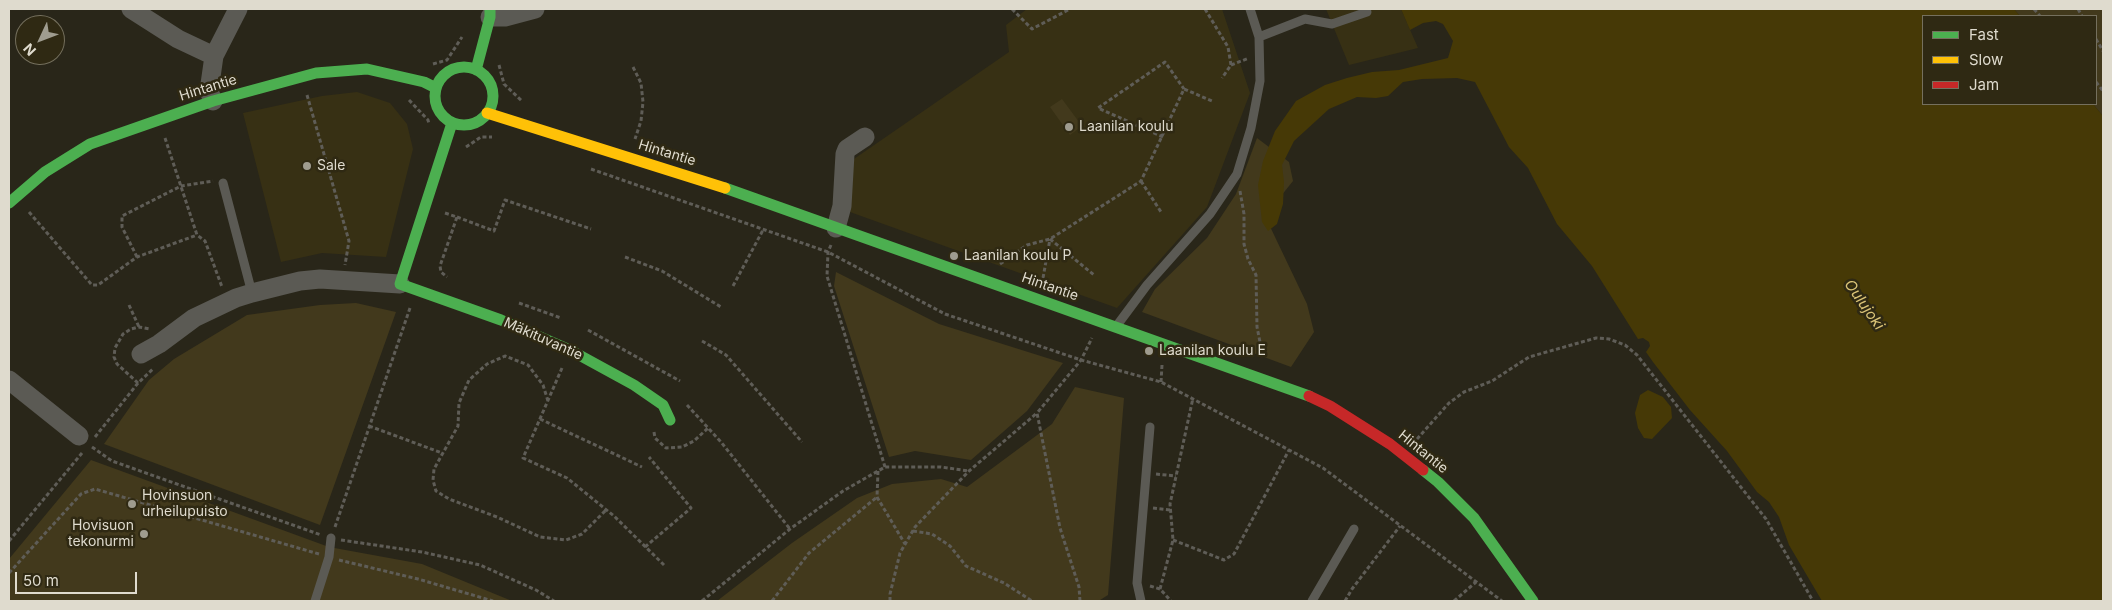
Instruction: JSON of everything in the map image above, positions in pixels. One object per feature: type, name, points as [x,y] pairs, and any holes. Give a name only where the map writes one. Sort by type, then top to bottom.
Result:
[{"type":"street","points":[[131,9],[178,39],[214,56]]},
{"type":"street","points":[[213,101],[209,91],[214,56],[238,9]]},
{"type":"street","points":[[476,70],[490,13],[505,17],[536,9]]},
{"type":"street","points":[[466,67],[476,70],[487,79],[491,88],[492,103],[487,113],[480,120],[462,125],[452,123],[437,108],[434,98],[436,88],[443,76],[451,70],[466,67]]},
{"type":"street","name":"Hintantie","points":[[9,203],[46,172],[90,144],[213,101],[316,73],[367,69],[424,82],[436,88]]},
{"type":"street","name":"Hintantie","points":[[487,113],[698,178],[1297,391],[1330,406],[1390,444],[1438,482],[1474,518],[1533,601]]},
{"type":"street","points":[[400,284],[447,145],[452,123]]},
{"type":"street","points":[[836,228],[842,206],[845,154],[848,149],[865,137]]},
{"type":"street","name":"Mäkituvantie","points":[[141,354],[159,344],[194,318],[236,298],[252,293],[300,281],[320,279],[400,284],[501,320],[570,350],[634,385],[663,405],[670,420]]},
{"type":"street","points":[[9,380],[84,440]]},
{"type":"lane","points":[[1117,327],[1147,285],[1210,214],[1237,174],[1251,128],[1260,81],[1258,37],[1250,9]]},
{"type":"lane","points":[[1258,37],[1305,19],[1332,24],[1367,12]]},
{"type":"lane","points":[[223,183],[252,293]]},
{"type":"lane","points":[[1141,601],[1137,583],[1150,427]]},
{"type":"lane","points":[[1312,601],[1354,529]]},
{"type":"lane","points":[[315,601],[329,557],[331,538]]},
{"type":"path","points":[[1012,9],[1032,29],[1070,9]]},
{"type":"path","points":[[1205,9],[1228,48],[1231,65]]},
{"type":"path","points":[[447,60],[464,35]]},
{"type":"path","points":[[1222,78],[1231,65],[1259,54]]},
{"type":"path","points":[[1162,136],[1098,108],[1164,62],[1184,89],[1212,101]]},
{"type":"path","points":[[633,67],[641,83],[643,102],[634,142]]},
{"type":"path","points":[[305,87],[349,241],[344,268]]},
{"type":"path","points":[[996,270],[1001,262],[1027,245],[1050,239],[1141,181],[1184,89]]},
{"type":"path","points":[[406,97],[428,120]]},
{"type":"path","points":[[163,132],[197,235],[204,241],[222,288]]},
{"type":"path","points":[[447,145],[462,150],[481,137],[495,138]]},
{"type":"path","points":[[590,169],[828,252],[945,314],[1081,360],[1161,382],[1323,468],[1502,601]]},
{"type":"path","points":[[1237,174],[1244,214],[1244,244],[1248,259],[1256,275],[1257,327],[1262,356],[1268,363]]},
{"type":"path","points":[[137,257],[122,227],[122,216],[180,186],[218,180],[223,183]]},
{"type":"path","points":[[1141,181],[1161,212]]},
{"type":"path","points":[[441,211],[494,231],[506,200],[591,229]]},
{"type":"path","points":[[23,204],[92,285],[98,285],[137,257],[197,235]]},
{"type":"path","points":[[454,279],[445,276],[440,266],[457,217]]},
{"type":"path","points":[[836,228],[828,252],[827,276],[884,467]]},
{"type":"path","points":[[733,286],[763,230]]},
{"type":"path","points":[[1050,239],[1094,275]]},
{"type":"path","points":[[1042,286],[1050,239]]},
{"type":"path","points":[[625,257],[662,271],[722,307]]},
{"type":"path","points":[[331,538],[411,304],[423,308],[427,295]]},
{"type":"path","points":[[516,302],[561,318]]},
{"type":"path","points":[[129,305],[139,328]]},
{"type":"path","points":[[890,601],[900,553],[913,531],[934,505],[969,471],[1037,413],[1081,360],[1102,322]]},
{"type":"path","points":[[588,330],[680,381]]},
{"type":"path","points":[[1411,447],[1449,403],[1464,392],[1492,381],[1529,357],[1540,352],[1596,338],[1609,339],[1625,345],[1637,355],[1766,519],[1813,601]]},
{"type":"path","points":[[702,341],[726,355],[802,442]]},
{"type":"path","points":[[548,401],[543,385],[528,365],[505,356],[487,364],[469,380],[459,403],[458,426],[434,470],[432,480],[436,491],[449,500],[497,517],[540,537],[566,540],[582,534],[606,510]]},
{"type":"path","points":[[565,363],[523,458],[566,478],[606,510],[664,565]]},
{"type":"path","points":[[9,541],[84,440],[158,364]]},
{"type":"path","points":[[1160,589],[1173,540],[1170,504],[1193,398]]},
{"type":"path","points":[[1037,413],[1060,528],[1079,587],[1080,601]]},
{"type":"path","points":[[540,419],[642,467]]},
{"type":"path","points":[[369,426],[442,453]]},
{"type":"path","points":[[84,440],[112,461],[331,538],[422,552],[480,565],[536,590],[554,601]]},
{"type":"path","points":[[1173,540],[1224,560],[1234,554],[1289,450]]},
{"type":"path","points":[[645,548],[691,508],[649,457]]},
{"type":"path","points":[[702,601],[790,529],[843,491],[884,467],[941,467],[969,471]]},
{"type":"path","points":[[878,470],[877,497],[905,544]]},
{"type":"path","points":[[1147,473],[1176,476]]},
{"type":"path","points":[[9,573],[81,494],[94,489],[329,557],[418,579],[493,601]]},
{"type":"path","points":[[772,601],[809,553],[877,497]]},
{"type":"path","points":[[1346,601],[1352,589],[1400,526]]},
{"type":"path","points":[[913,531],[932,534],[950,546],[966,566],[1004,583],[1032,601]]},
{"type":"path","points":[[1454,601],[1476,582]]},
{"type":"path","points":[[1137,583],[1160,589],[1170,601]]},
{"type":"shaded area","name":"Laanilan koulu","points":[[1027,9],[1222,9],[1250,93],[1207,207],[1117,308],[850,212],[851,161],[1009,52],[1006,25]]},
{"type":"shaded area","points":[[1326,9],[1401,9],[1418,48],[1349,65]]},
{"type":"shaded area","points":[[2014,9],[2103,9],[2103,116],[2094,105],[2097,105],[2097,15],[2019,15]]},
{"type":"shaded area","points":[[357,92],[390,103],[407,124],[413,149],[386,257],[322,253],[281,262],[243,113],[322,96]]},
{"type":"shaded area","points":[[1062,99],[1082,126],[1070,135],[1050,107]]},
{"type":"shaded area","points":[[1257,138],[1289,162],[1293,181],[1265,216],[1307,304],[1314,332],[1291,367],[1142,312],[1155,289],[1207,238],[1236,194]]},
{"type":"shaded area","points":[[836,272],[939,324],[1063,363],[1027,411],[971,460],[915,451],[889,457],[834,286]]},
{"type":"shaded area","points":[[356,303],[396,312],[320,525],[104,444],[149,380],[174,359],[247,315],[320,305]]},
{"type":"shaded area","points":[[1075,387],[1124,398],[1108,595],[1100,600],[717,601],[792,543],[857,498],[892,484],[941,479],[967,487],[1052,424]]},
{"type":"shaded area","name":"Hovinsuon urheilupuisto","points":[[91,460],[329,547],[422,564],[512,601],[9,601],[9,559]]},
{"type":"water","name":"Oulujoki","points":[[1401,9],[2014,9],[2019,15],[1922,15],[1922,105],[2094,105],[2103,116],[2103,601],[1822,601],[1789,545],[1779,517],[1769,502],[1757,492],[1727,451],[1690,410],[1646,352],[1650,346],[1649,342],[1643,338],[1638,339],[1592,266],[1557,224],[1528,168],[1509,147],[1475,82],[1457,78],[1422,79],[1403,82],[1388,96],[1376,98],[1357,97],[1329,109],[1294,141],[1282,165],[1284,182],[1283,204],[1277,224],[1268,231],[1262,222],[1258,185],[1263,161],[1275,131],[1296,101],[1325,85],[1347,78],[1372,72],[1399,70],[1448,58],[1453,41],[1443,24],[1436,21],[1423,23],[1410,30]]},
{"type":"water","points":[[1648,390],[1663,397],[1671,407],[1672,418],[1652,439],[1644,438],[1638,428],[1635,413],[1640,395]]},
{"type":"traffic: fast","points":[[476,70],[490,17],[490,9]]},
{"type":"traffic: fast","points":[[464,67],[480,72],[488,80],[493,96],[488,112],[480,120],[464,125],[448,120],[440,112],[435,96],[440,80],[448,72],[464,67]]},
{"type":"traffic: fast","points":[[9,203],[45,172],[90,144],[213,101],[316,73],[367,69],[424,82],[436,88]]},
{"type":"traffic: fast","points":[[452,123],[400,284],[501,320],[570,350],[634,385],[663,405],[670,420]]},
{"type":"traffic: fast","points":[[725,188],[1309,396]]},
{"type":"traffic: fast","points":[[1423,470],[1438,482],[1474,518],[1533,601]]},
{"type":"traffic: slow","points":[[487,113],[725,188]]},
{"type":"traffic: jam","points":[[1309,396],[1330,406],[1390,444],[1423,470]]},
{"type":"place","name":"Laanilan koulu","points":[[1069,127]]},
{"type":"place","name":"Sale","points":[[307,166]]},
{"type":"place","name":"Laanilan koulu P","points":[[954,256]]},
{"type":"place","name":"Laanilan koulu E","points":[[1149,351]]},
{"type":"place","name":"Hovinsuon urheilupuisto","points":[[132,504]]},
{"type":"place","name":"Hovisuon tekonurmi","points":[[144,534]]}]
